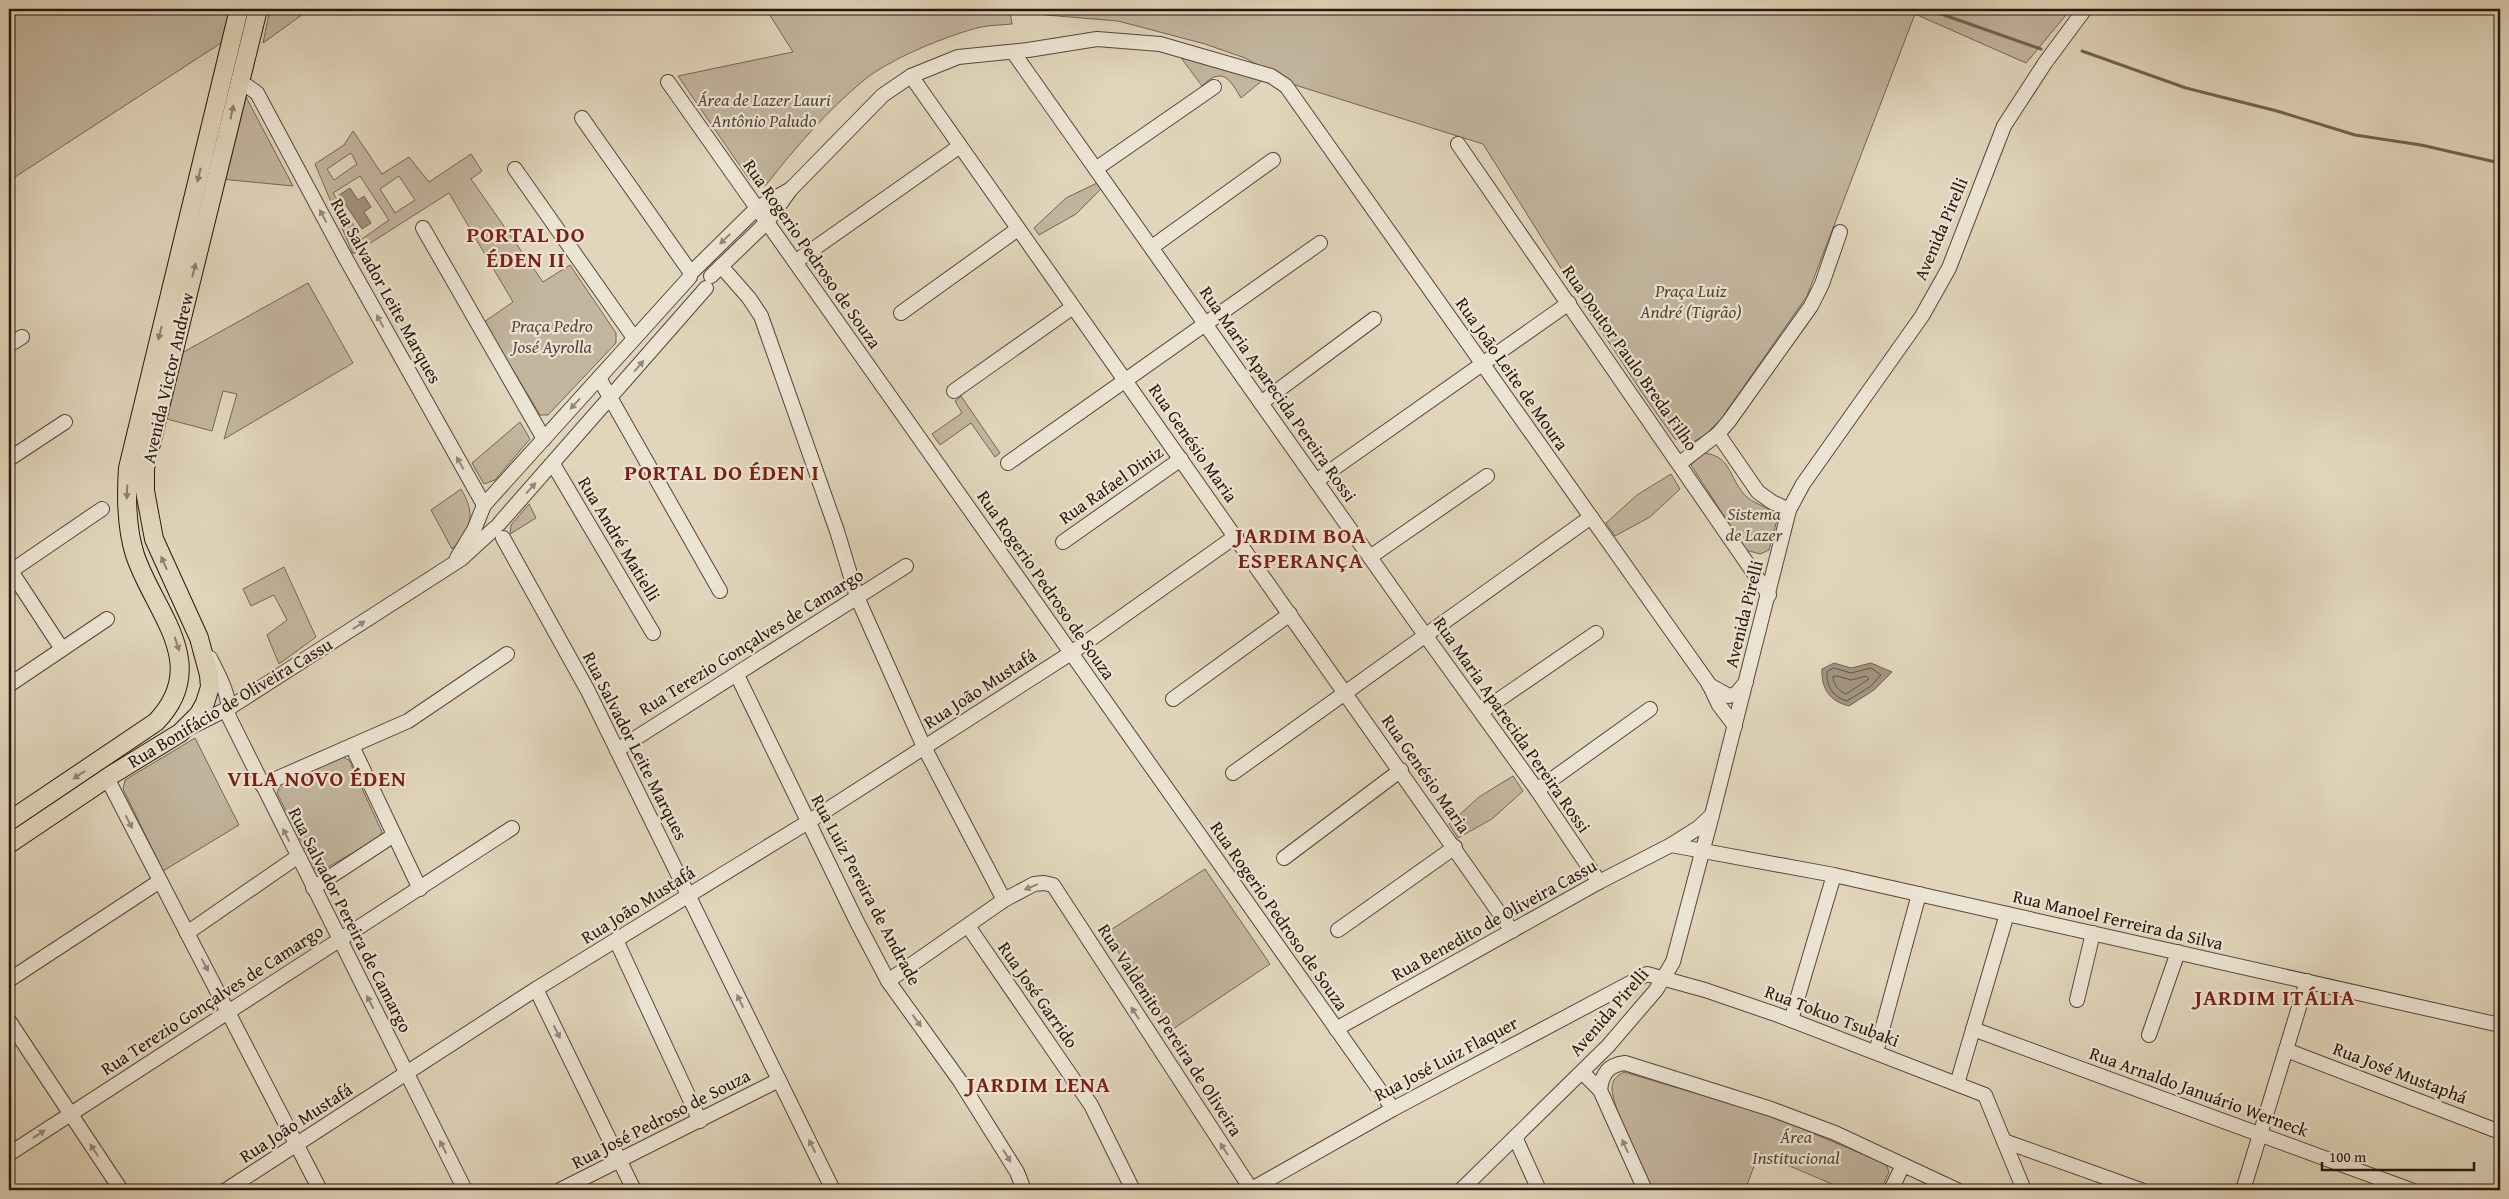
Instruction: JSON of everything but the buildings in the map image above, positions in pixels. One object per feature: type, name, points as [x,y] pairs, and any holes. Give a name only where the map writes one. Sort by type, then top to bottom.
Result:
[{"type":"main road","name":"Avenida Victor Andrew","points":[[177,686],[180,662],[177,642],[148,587],[134,553],[128,519],[128,468],[239,9]]},
{"type":"main road","name":"Avenida Victor Andrew","points":[[180,733],[199,714],[210,687],[209,675],[198,638],[154,539],[145,491],[145,468],[258,9]]},
{"type":"main road","points":[[217,99],[229,88],[239,84]]},
{"type":"main road","points":[[148,587],[158,586],[165,589],[178,608],[188,614]]},
{"type":"main road","name":"Rua Bonifácio de Oliveira Cassu","points":[[9,821],[146,728],[165,711],[177,686]]},
{"type":"main road","points":[[107,778],[114,759],[139,738],[146,728]]},
{"type":"main road","name":"Rua Bonifácio de Oliveira Cassu","points":[[9,844],[107,778],[180,733]]},
{"type":"street","name":"Avenida Pirelli","points":[[1461,1190],[1608,1046],[1665,978],[1673,962],[1704,847],[1789,510],[1803,484],[1922,316],[1949,268],[2004,126],[2045,63],[2085,9]]},
{"type":"street","name":"Rua Bonifácio de Oliveira Cassu","points":[[452,565],[474,530],[494,523],[552,464],[611,399],[712,277],[767,222],[791,189],[883,95],[911,76],[958,57],[1014,52],[1097,39],[1160,44],[1271,76],[1286,86]]},
{"type":"street","points":[[1028,50],[1030,76]]},
{"type":"street","name":"Rua Maria Aparecida Pereira Rossi","points":[[1014,52],[1316,481],[1537,790],[1599,882]]},
{"type":"street","name":"Rua Salvador Leite Marques","points":[[243,67],[346,259],[588,691],[833,1190]]},
{"type":"street","name":"Rua Genésio Maria","points":[[911,76],[1401,770],[1512,931]]},
{"type":"street","name":"Rua Rogerio Pedroso de Souza","points":[[668,82],[1392,1109]]},
{"type":"street","points":[[239,84],[247,86],[257,93]]},
{"type":"street","name":"Rua João Leite de Moura","points":[[1286,86],[1709,684],[1719,705],[1735,726]]},
{"type":"street","points":[[1097,168],[1214,87]]},
{"type":"street","points":[[582,118],[691,274],[703,268],[712,277],[739,288],[761,316],[837,531],[857,597],[924,747],[1004,900],[888,981]]},
{"type":"street","name":"Rua Doutor Paulo Breda Filho","points":[[1458,144],[1680,463],[1769,595]]},
{"type":"street","points":[[795,262],[960,146]]},
{"type":"street","points":[[1152,247],[1273,160]]},
{"type":"street","points":[[515,169],[634,338]]},
{"type":"street","name":"Rua Bonifácio de Oliveira Cassu","points":[[180,733],[229,708],[452,565],[478,546],[494,523],[544,438],[691,274],[757,208],[791,189]]},
{"type":"street","points":[[423,228],[544,438]]},
{"type":"street","points":[[901,313],[1018,229]]},
{"type":"street","points":[[1680,463],[1718,434],[1811,306],[1822,284],[1840,232]]},
{"type":"street","points":[[1008,463],[1320,243]]},
{"type":"street","points":[[1316,481],[1569,303]]},
{"type":"street","points":[[954,391],[1074,307]]},
{"type":"street","points":[[1261,403],[1374,319]]},
{"type":"street","points":[[9,345],[22,337]]},
{"type":"street","points":[[599,378],[720,591]]},
{"type":"street","points":[[9,459],[65,422]]},
{"type":"street","points":[[1718,434],[1758,492],[1772,502],[1789,510]]},
{"type":"street","name":"Rua Rafael Diniz","points":[[1063,542],[1181,459]]},
{"type":"street","name":"Rua André Matielli","points":[[552,464],[653,634]]},
{"type":"street","points":[[1370,557],[1487,476]]},
{"type":"street","points":[[62,649],[10,569],[102,509]]},
{"type":"street","points":[[1233,773],[1590,517]]},
{"type":"street","name":"Rua João Mustafá","points":[[226,1190],[536,989],[808,822],[1071,653],[1236,536]]},
{"type":"street","name":"Rua Terezio Gonçalves de Camargo","points":[[617,750],[906,566]]},
{"type":"street","points":[[1173,699],[1290,614]]},
{"type":"street","points":[[9,685],[107,619]]},
{"type":"street","points":[[1481,712],[1596,632]]},
{"type":"street","name":"Rua Salvador Pereira de Camargo","points":[[198,638],[221,681],[229,708],[228,715],[297,857],[465,1190]]},
{"type":"street","points":[[262,785],[408,721],[507,654]]},
{"type":"street","name":"Rua Luiz Pereira de Andrade","points":[[737,675],[888,981],[960,1081],[1017,1172],[1024,1190]]},
{"type":"street","name":"Rua João Leite de Moura","points":[[1709,684],[1729,696],[1736,694],[1746,682]]},
{"type":"street","points":[[1537,790],[1650,710]]},
{"type":"street","points":[[352,746],[420,889]]},
{"type":"street","points":[[1284,858],[1401,770]]},
{"type":"street","points":[[107,778],[320,1190]]},
{"type":"street","name":"Rua Benedito de Oliveira Cassu","points":[[1336,1029],[1599,882],[1673,843],[1706,823],[1712,815]]},
{"type":"street","name":"Rua Terezio Gonçalves de Camargo","points":[[9,1154],[512,828]]},
{"type":"street","points":[[313,888],[394,835]]},
{"type":"street","points":[[1673,843],[1704,847]]},
{"type":"street","points":[[1338,930],[1455,847]]},
{"type":"street","name":"Rua Manoel Ferreira da Silva","points":[[1704,847],[1727,854],[1834,875],[2500,1025]]},
{"type":"street","points":[[187,933],[297,857]]},
{"type":"street","points":[[1791,1020],[1834,875]]},
{"type":"street","points":[[9,980],[160,882]]},
{"type":"street","name":"Rua Valdenito Pereira de Oliveira","points":[[1004,900],[1034,884],[1044,883],[1053,885],[1250,1190]]},
{"type":"street","points":[[1876,1052],[1919,894]]},
{"type":"street","points":[[1957,1084],[2007,914]]},
{"type":"street","name":"Rua José Garrido","points":[[968,926],[1091,1105],[1133,1190]]},
{"type":"street","points":[[2077,1000],[2093,933]]},
{"type":"street","points":[[616,940],[700,1121]]},
{"type":"street","points":[[2150,1035],[2178,952]]},
{"type":"street","name":"Rua José Luiz Flaquer","points":[[1250,1190],[1392,1109],[1638,977],[1647,974],[1665,978]]},
{"type":"street","name":"Rua Tokuo Tsubaki","points":[[1665,978],[1791,1020],[1985,1095],[2004,1140]]},
{"type":"street","points":[[2243,1190],[2307,981]]},
{"type":"street","points":[[536,989],[634,1190]]},
{"type":"street","points":[[9,1021],[121,1190]]},
{"type":"street","name":"Rua Arnaldo Januário Werneck","points":[[1973,1030],[2411,1190]]},
{"type":"street","points":[[1608,1046],[1625,1063]]},
{"type":"street","name":"Rua José Mustaphá","points":[[2286,1050],[2500,1132]]},
{"type":"street","points":[[1600,1090],[1602,1078],[1608,1069],[1616,1064],[1625,1063],[1771,1109],[1835,1133],[1957,1190]]},
{"type":"street","points":[[1582,1072],[1600,1090],[1645,1190]]},
{"type":"street","name":"Rua José Pedroso de Souza","points":[[560,1190],[620,1162],[779,1080]]},
{"type":"street","points":[[1515,1137],[1539,1190]]},
{"type":"street","points":[[2004,1140],[2024,1190]]},
{"type":"street","points":[[2004,1140],[2141,1190]]},
{"type":"street","points":[[1891,1190],[1903,1165]]},
{"type":"green space","points":[[9,9],[230,9],[221,43],[9,181]]},
{"type":"green space","points":[[270,9],[310,9],[263,43]]},
{"type":"green space","points":[[766,9],[2071,9],[2026,63],[1915,14],[1807,296],[1721,419],[1705,435],[1689,444],[1675,439],[1647,400],[1577,294],[1483,144],[1295,85],[1245,58],[1205,44],[1118,21],[1010,12],[1012,24],[981,27],[952,36],[903,56],[874,73],[824,117],[766,185],[758,187],[749,179],[678,76],[793,52]]},
{"type":"green space","points":[[1179,55],[1264,79],[1241,98],[1233,85],[1225,77],[1215,77],[1202,86]]},
{"type":"green space","points":[[246,97],[293,186],[221,179],[242,98]]},
{"type":"green space","name":"Praça Pedro José Ayrolla","points":[[353,131],[382,174],[409,157],[429,182],[471,154],[482,171],[471,179],[543,282],[570,265],[616,333],[616,343],[548,415],[540,415],[484,322],[513,302],[449,193],[353,254],[315,164],[344,145]],"holes":[[[351,153],[357,164],[334,180],[327,169]],[[360,176],[389,220],[362,239],[333,193]],[[399,176],[415,200],[395,213],[380,189]]]},
{"type":"green space","points":[[1097,183],[1101,189],[1076,214],[1039,235],[1034,228],[1066,198]]},
{"type":"green space","points":[[308,283],[353,363],[224,439],[237,394],[223,391],[212,431],[167,419],[180,354]]},
{"type":"green space","points":[[961,396],[1000,453],[995,457],[971,423],[940,445],[932,434],[962,413],[955,401]]},
{"type":"green space","points":[[520,422],[530,439],[495,480],[484,484],[472,463]]},
{"type":"green space","points":[[1704,453],[1713,455],[1726,464],[1737,485],[1748,498],[1771,510],[1778,516],[1769,550],[1760,554],[1746,550],[1691,465]]},
{"type":"green space","name":"Sistema de Lazer","points":[[1671,474],[1680,489],[1650,517],[1615,536],[1606,523],[1637,495]]},
{"type":"green space","points":[[461,489],[469,506],[470,521],[464,535],[452,549],[431,510]]},
{"type":"green space","points":[[529,504],[536,518],[510,534],[511,525]]},
{"type":"green space","points":[[284,567],[316,637],[279,664],[267,635],[287,620],[274,595],[251,606],[243,589]]},
{"type":"green space","points":[[195,738],[239,825],[163,871],[123,789],[125,780]]},
{"type":"green space","points":[[343,757],[349,760],[382,832],[378,839],[317,873],[277,793],[281,784]]},
{"type":"green space","points":[[1513,776],[1523,791],[1492,819],[1458,838],[1449,824],[1479,797]]},
{"type":"green space","points":[[1205,869],[1270,964],[1170,1031],[1106,933]]},
{"type":"green space","name":"Área Institucional","points":[[1624,1072],[1772,1116],[1886,1164],[1889,1172],[1881,1190],[1846,1190],[1759,1153],[1745,1190],[1652,1190],[1613,1098],[1612,1086],[1614,1081]]},
{"type":"water","points":[[350,188],[358,200],[364,196],[371,207],[364,212],[371,223],[362,229],[339,195]]},
{"type":"water","points":[[1834,663],[1851,668],[1871,663],[1892,672],[1874,690],[1849,706],[1836,701],[1825,688],[1822,669]]},
{"type":"waterway","points":[[925,9],[939,13],[972,9]]},
{"type":"waterway","points":[[1927,9],[2041,49]]},
{"type":"waterway","points":[[2082,51],[2186,88],[2277,111],[2355,135],[2421,145],[2500,163]]},
{"type":"district","name":"PORTAL DO ÉDEN II","points":[[526,246]]},
{"type":"district","name":"PORTAL DO ÉDEN I","points":[[722,472]]},
{"type":"district","name":"JARDIM BOA ESPERANÇA","points":[[1301,548]]},
{"type":"district","name":"VILA NOVO ÉDEN","points":[[317,778]]},
{"type":"district","name":"JARDIM ITÁLIA","points":[[2275,997]]},
{"type":"district","name":"JARDIM LENA","points":[[1039,1084]]},
{"type":"park label","name":"Área de Lazer Lauri Antônio Paludo","points":[[764,110]]},
{"type":"park label","name":"Praça Luiz André (Tigrão)","points":[[1691,301]]}]
